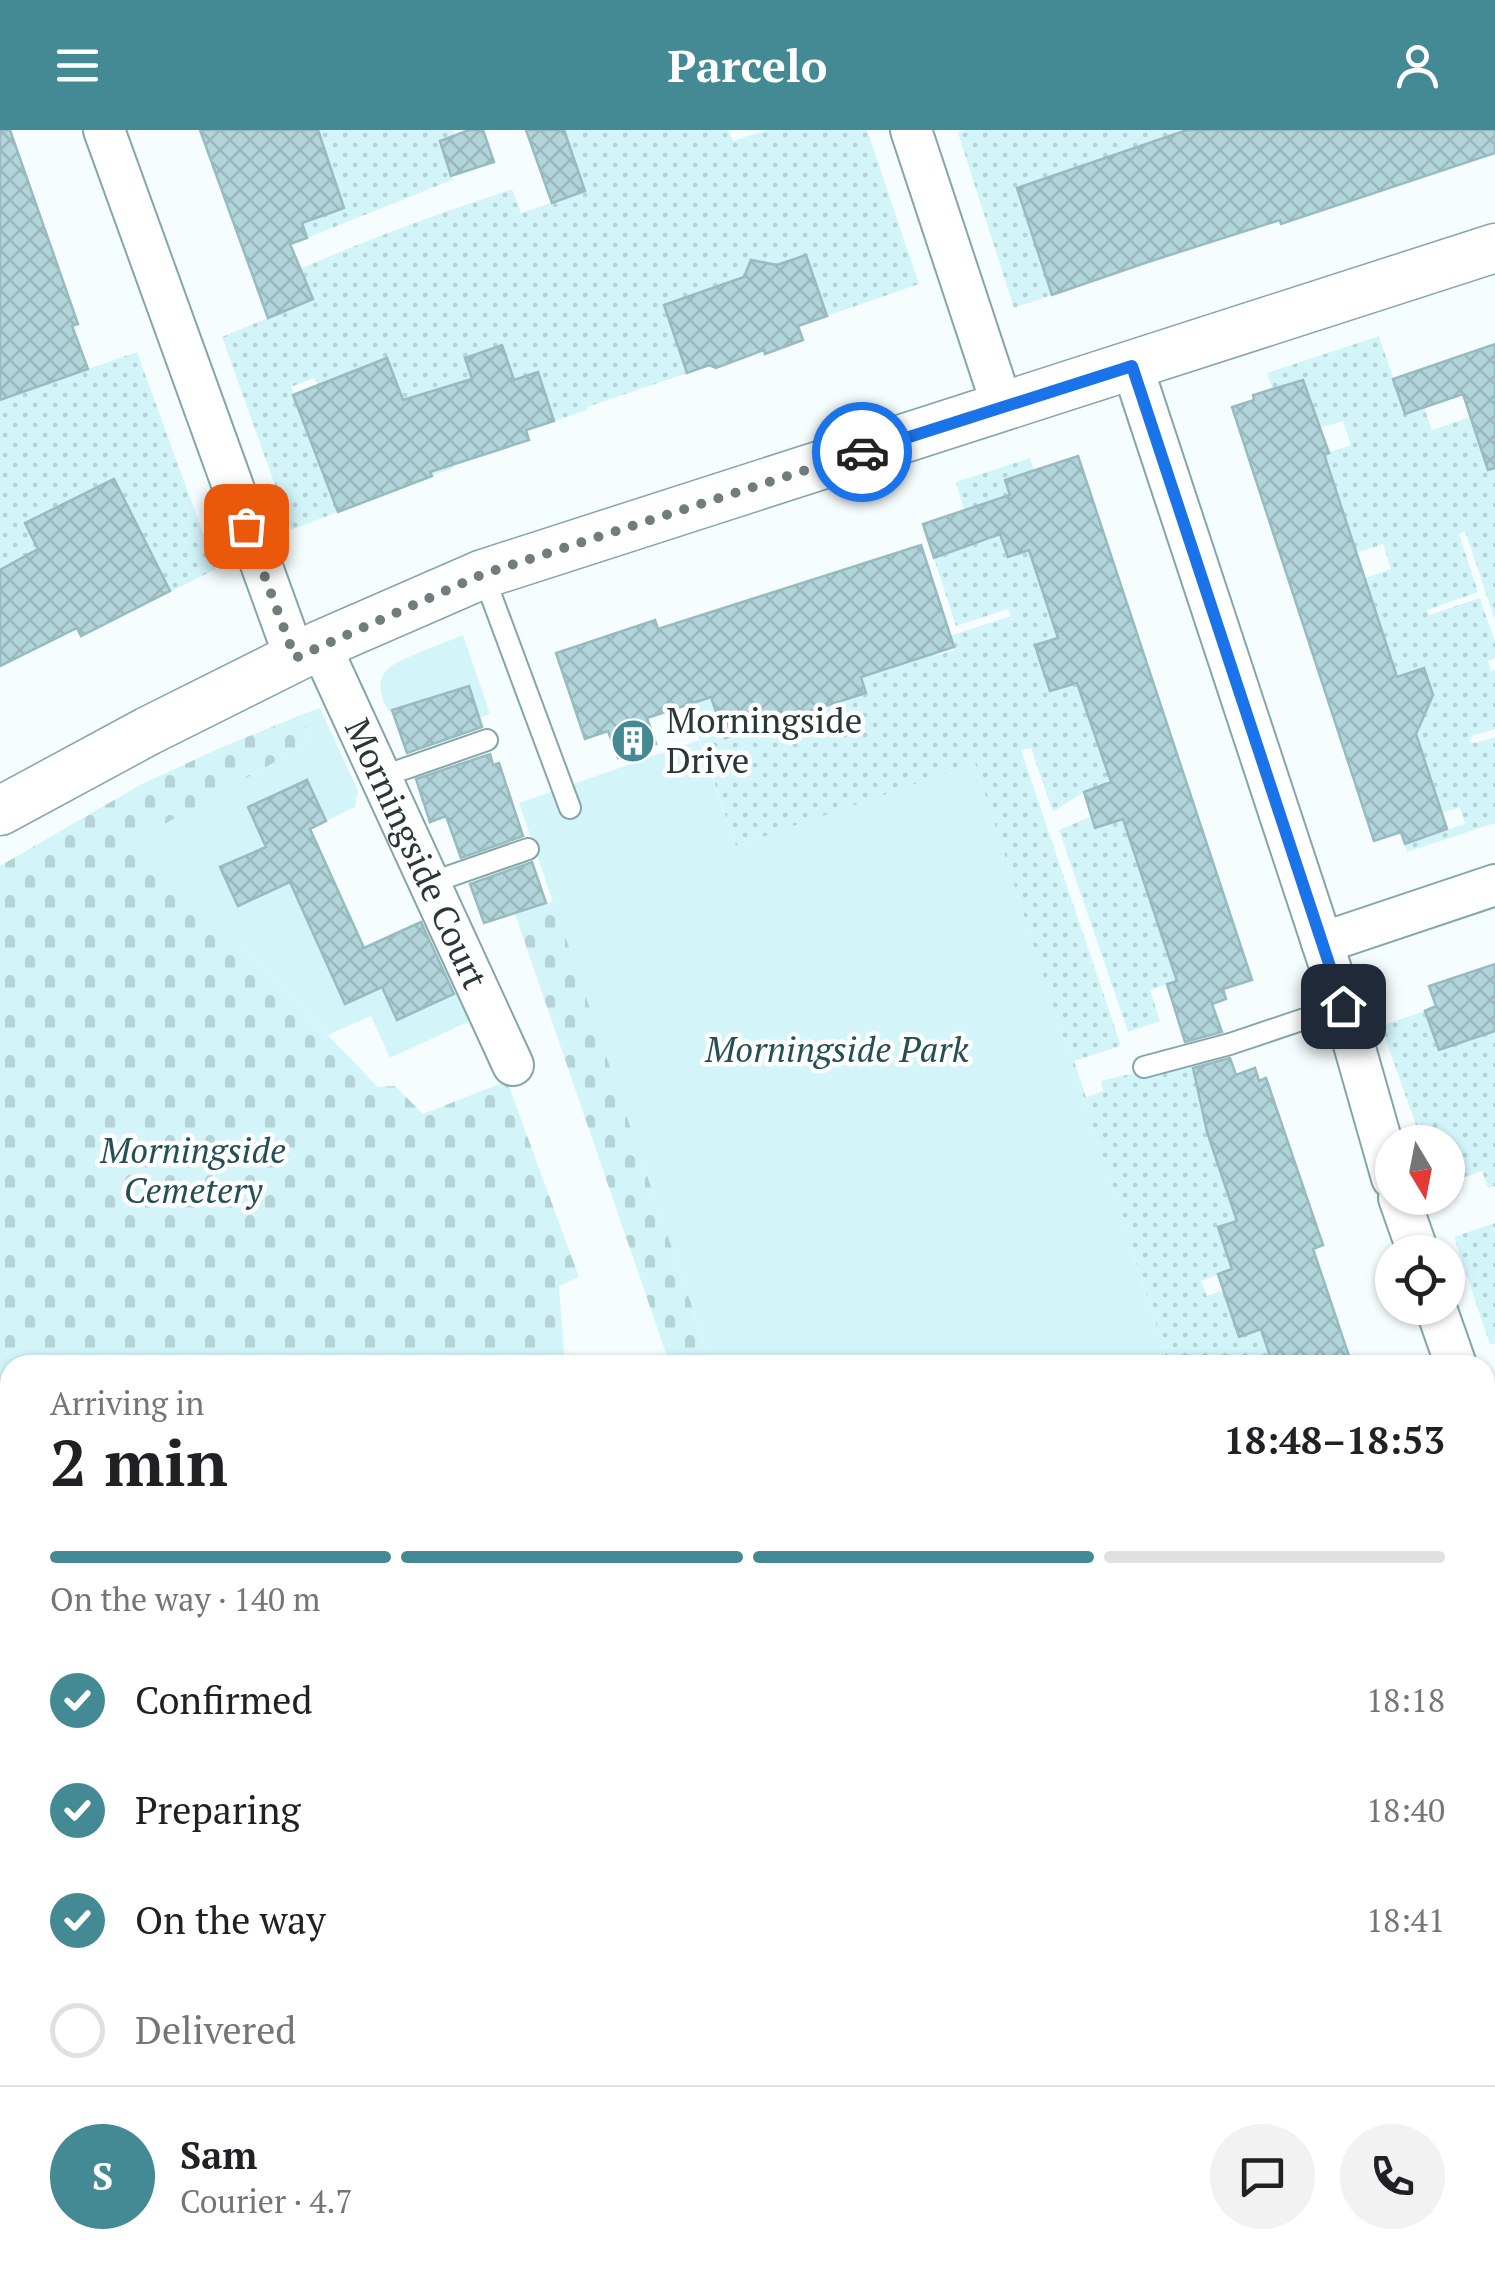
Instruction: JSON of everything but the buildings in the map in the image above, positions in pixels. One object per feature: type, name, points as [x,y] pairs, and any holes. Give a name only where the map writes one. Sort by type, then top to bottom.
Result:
[{"type":"street","name":"Morningside Court","points":[[104,130],[307,651],[381,777],[513,1065]]},
{"type":"street","points":[[918,132],[1003,408]]},
{"type":"street","points":[[0,811],[307,651],[483,574],[1495,248]]},
{"type":"street","points":[[1132,366],[1343,1006],[1377,1125]]},
{"type":"street","points":[[1322,943],[1495,885]]},
{"type":"street","points":[[1442,1325],[1452,1355]]},
{"type":"lane","points":[[483,574],[570,808]]},
{"type":"lane","points":[[381,777],[487,740]]},
{"type":"lane","points":[[430,882],[528,849]]},
{"type":"lane","points":[[1144,1067],[1230,1044],[1343,1006]]},
{"type":"green space","points":[[318,130],[453,130],[455,136],[440,142],[452,180],[307,238],[302,223],[323,146]]},
{"type":"green space","points":[[564,130],[728,130],[733,141],[767,130],[867,130],[919,284],[827,316],[806,255],[769,268],[751,264],[746,276],[664,305],[687,373],[554,421],[538,372],[514,380],[502,345],[466,357],[472,379],[460,383],[453,468],[432,476],[387,358],[318,385],[314,378],[291,387],[338,512],[291,530],[222,337],[313,299],[300,269],[353,247],[512,189],[521,213],[585,191]]},
{"type":"green space","points":[[1211,130],[1184,131],[1137,146],[1172,254],[1148,263],[1112,156],[1065,172],[1050,205],[1041,180],[1017,187],[1052,295],[1014,308],[958,133]]},
{"type":"green space","points":[[1379,336],[1405,413],[1424,407],[1432,430],[1481,413],[1495,420],[1495,620],[1465,531],[1459,534],[1478,592],[1427,610],[1429,615],[1480,598],[1495,642],[1495,658],[1488,661],[1491,671],[1495,670],[1495,729],[1472,736],[1469,742],[1495,737],[1495,823],[1407,852],[1405,844],[1465,824],[1460,807],[1442,813],[1411,718],[1420,721],[1427,713],[1421,697],[1424,668],[1397,677],[1365,578],[1391,569],[1383,544],[1356,553],[1324,454],[1351,445],[1343,421],[1316,429],[1274,393],[1267,373]]},
{"type":"green space","points":[[137,352],[216,569],[170,592],[113,479],[90,491],[61,542],[46,512],[25,523],[77,628],[0,570],[0,400]]},
{"type":"green space","points":[[1030,458],[1034,471],[1029,550],[1062,649],[1054,652],[1049,640],[1035,645],[1050,691],[1078,686],[1109,778],[1105,785],[1084,792],[1053,812],[1031,748],[1021,750],[1121,1046],[1074,1061],[1086,1097],[1103,1091],[1101,1081],[1190,1060],[1207,1132],[1237,1221],[1218,1227],[1233,1269],[1201,1281],[1207,1296],[1293,1266],[1253,1306],[1231,1314],[1239,1336],[1261,1329],[1270,1355],[1166,1355],[975,763],[736,846],[673,661],[711,690],[725,739],[782,720],[860,674],[884,645],[892,667],[928,656],[922,617],[935,656],[955,650],[950,636],[1011,616],[1008,609],[956,626],[934,558],[974,544],[956,482]]},
{"type":"green space","points":[[463,635],[490,714],[479,718],[469,686],[388,711],[381,688],[384,673],[407,658]]},
{"type":"green space","points":[[320,708],[358,791],[355,807],[326,821],[307,780],[248,807],[266,847],[220,867],[239,906],[290,882],[345,1003],[382,987],[397,1020],[457,993],[470,1021],[390,1058],[371,1016],[328,1035],[256,961],[128,844],[312,741],[301,715]]},
{"type":"green space","name":"Morningside Cemetery","points":[[301,715],[312,741],[129,844],[256,961],[378,1087],[395,1086],[423,1114],[507,1081],[579,1277],[559,1286],[564,1355],[0,1355],[0,866],[140,785]]},
{"type":"green space","name":"Morningside Park","points":[[699,740],[736,846],[975,762],[1166,1355],[709,1355],[519,803]]},
{"type":"green space","points":[[1092,816],[1124,821],[1177,981],[1150,990],[1160,1021],[1128,1032],[1059,830]]},
{"type":"green space","points":[[553,901],[709,1355],[667,1355],[515,914]]},
{"type":"green space","points":[[1425,1011],[1439,1050],[1495,1031],[1495,1186],[1488,1188],[1482,1171],[1465,1177],[1465,1125],[1416,1125],[1381,1026]]},
{"type":"green space","points":[[1495,1223],[1495,1343],[1490,1345],[1465,1270],[1465,1235],[1460,1235]]},
{"type":"way so far","points":[[246,526],[295,658],[483,574],[862,452]]},
{"type":"place","name":"Morningside Drive","points":[[633,741]]},
{"type":"route","points":[[862,452],[1132,366],[1343,1006]]}]
